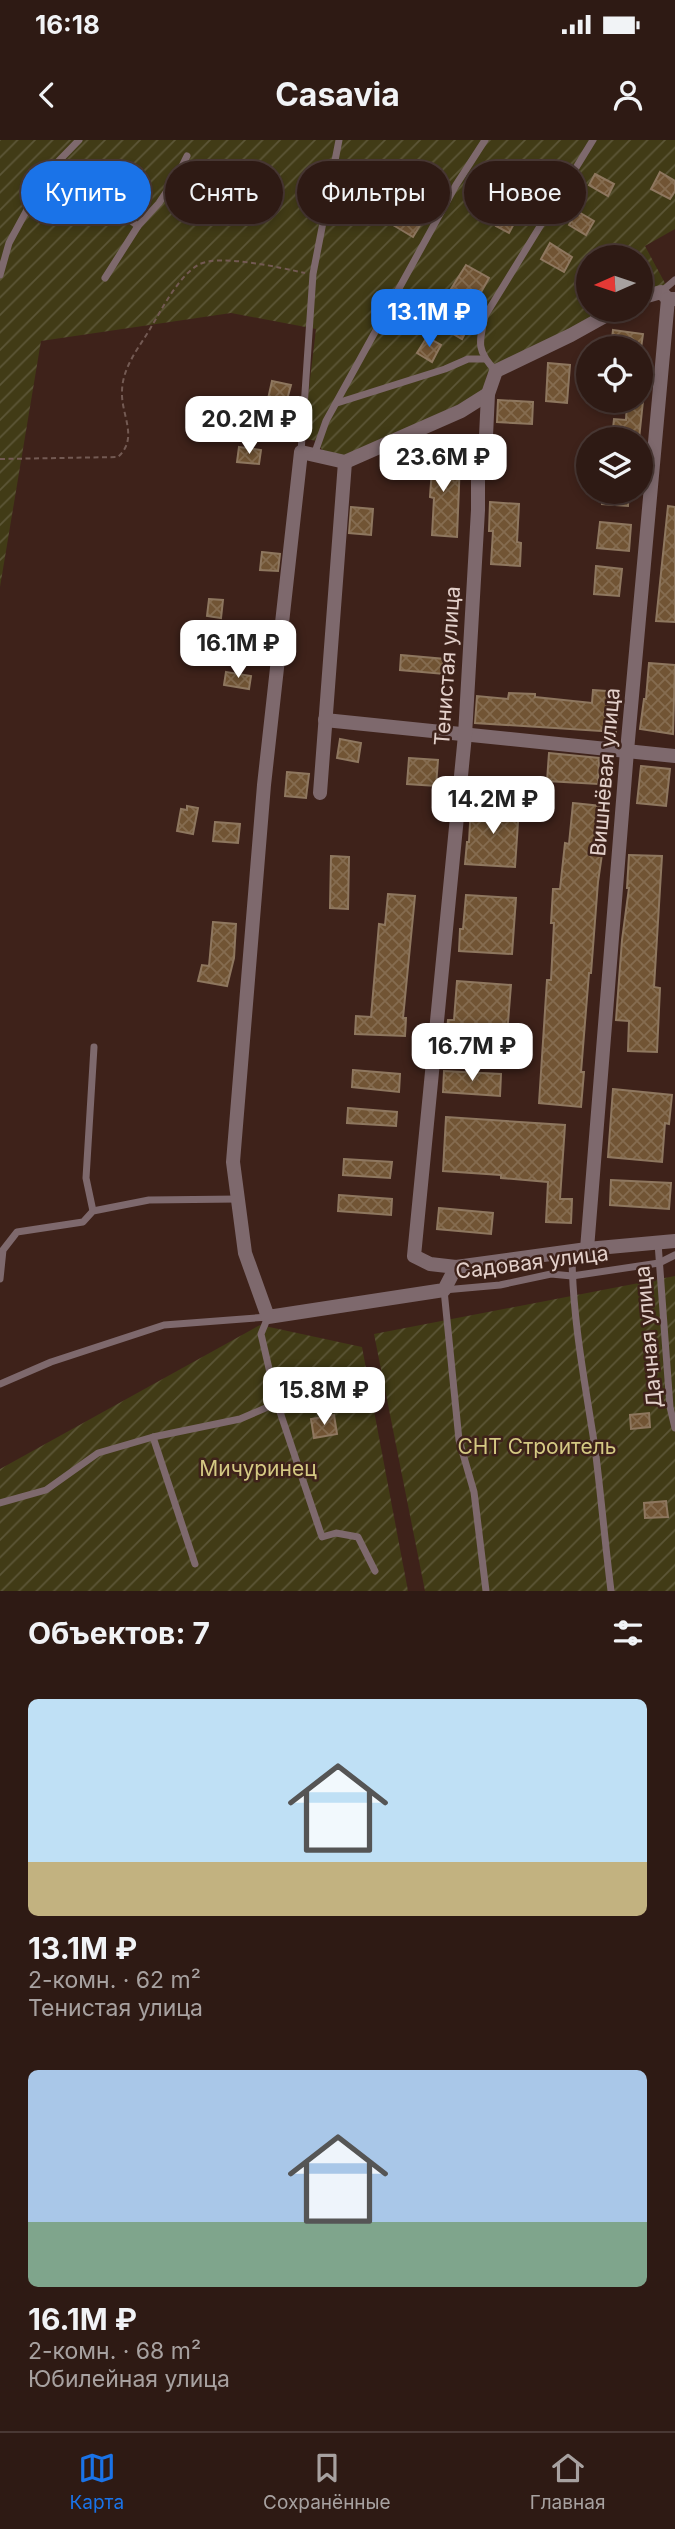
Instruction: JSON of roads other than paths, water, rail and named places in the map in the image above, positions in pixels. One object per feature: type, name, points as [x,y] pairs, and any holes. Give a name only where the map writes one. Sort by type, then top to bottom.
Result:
[{"type":"street","name":"Вишнёвая улица","points":[[587,1249],[627,751],[668,297]]},
{"type":"street","points":[[496,371],[595,322]]},
{"type":"street","name":"Тенистая улица","points":[[456,1268],[430,1264],[414,1256],[465,736],[478,473],[486,436],[488,394],[496,371]]},
{"type":"street","points":[[488,394],[461,411],[345,461],[307,454],[263,798],[233,1162],[245,1253],[268,1317],[444,1290],[456,1268],[587,1249],[675,1241]]},
{"type":"street","points":[[320,793],[345,461]]},
{"type":"street","points":[[325,720],[675,756]]},
{"type":"lane","points":[[59,161],[79,140]]},
{"type":"lane","points":[[307,454],[313,274],[339,140]]},
{"type":"lane","points":[[307,454],[456,185],[485,140]]},
{"type":"lane","points":[[496,371],[484,359],[479,342],[485,316],[593,140]]},
{"type":"lane","points":[[105,278],[138,226],[159,203],[187,156]]},
{"type":"lane","points":[[0,275],[9,243],[21,221]]},
{"type":"lane","points":[[668,297],[675,281]]},
{"type":"lane","points":[[337,403],[445,369],[468,359],[484,359]]},
{"type":"lane","points":[[93,1211],[86,1178],[94,1047]]},
{"type":"lane","points":[[0,1279],[3,1250],[17,1232],[83,1222],[93,1211],[149,1200],[238,1199]]},
{"type":"lane","name":"Дачная улица","points":[[658,1243],[670,1407],[675,1429]]},
{"type":"lane","points":[[572,1252],[572,1276],[611,1591]]},
{"type":"lane","name":"Садовая улица","points":[[486,1591],[474,1492],[459,1440],[444,1290],[500,1285],[551,1274],[572,1276],[659,1262],[675,1255]]},
{"type":"lane","points":[[0,1384],[51,1362],[164,1325],[268,1317],[261,1334],[276,1403],[322,1537],[336,1533],[358,1537],[374,1571]]},
{"type":"lane","points":[[0,1503],[46,1490],[98,1452],[153,1437],[240,1419],[276,1403]]},
{"type":"lane","points":[[153,1437],[195,1564]]},
{"type":"park label","name":"СНТ Строитель","points":[[537,1446]]},
{"type":"park label","name":"Мичуринец","points":[[258,1468]]}]
